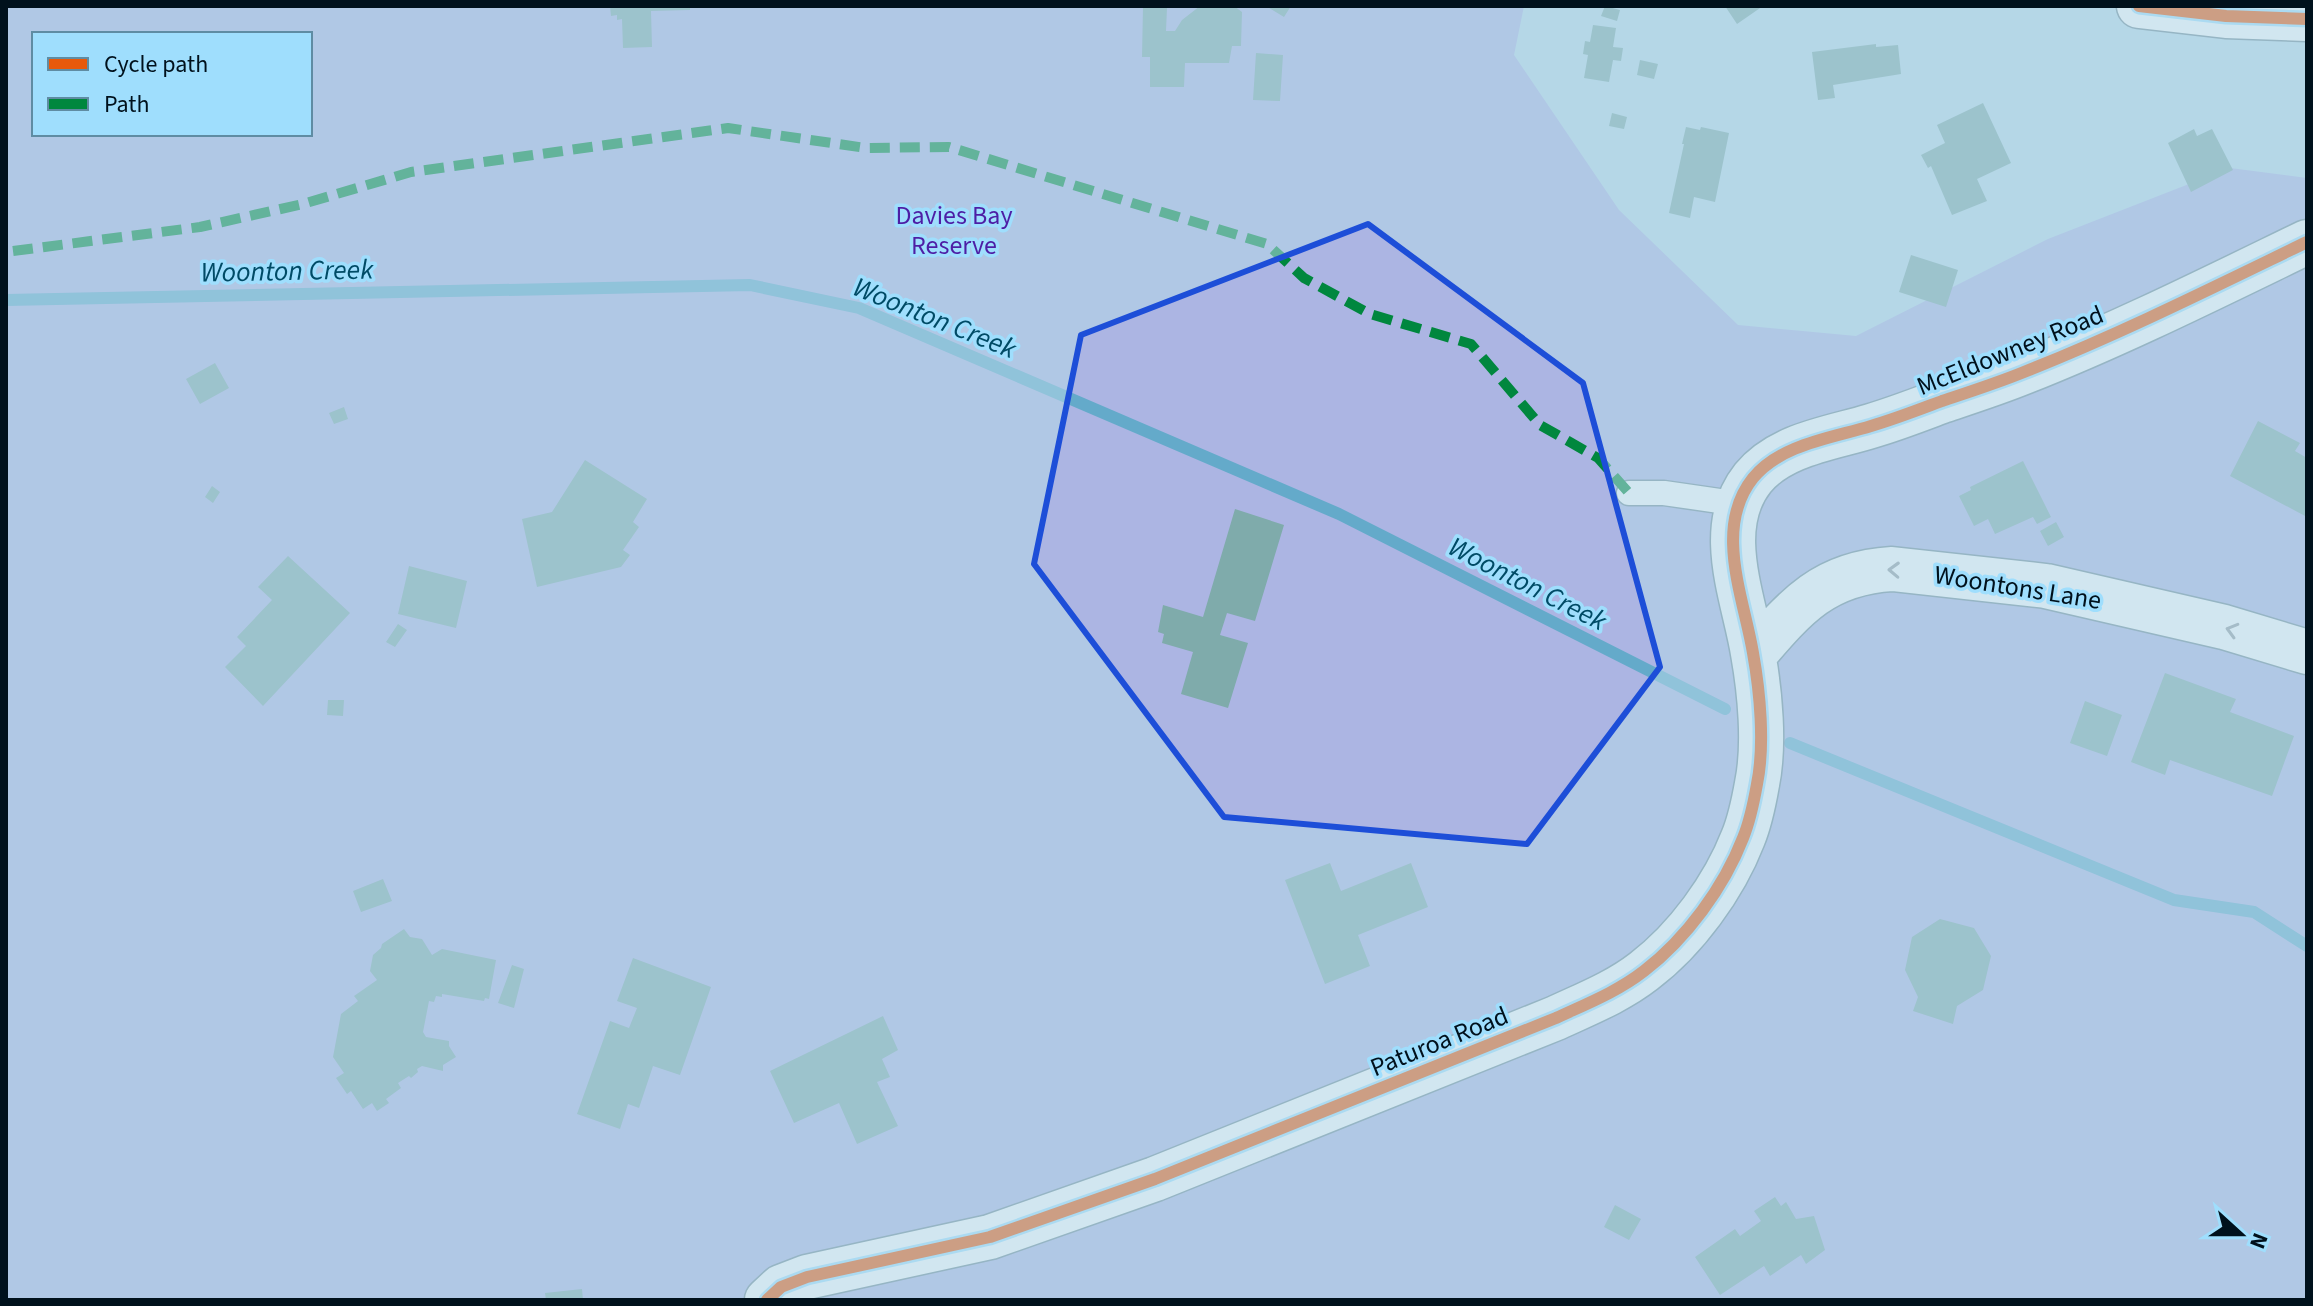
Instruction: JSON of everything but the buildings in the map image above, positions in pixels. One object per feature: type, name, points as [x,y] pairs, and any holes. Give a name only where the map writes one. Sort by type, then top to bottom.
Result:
[{"type":"street","points":[[2139,6],[2226,16],[2307,19]]},
{"type":"street","name":"McEldowney Road","points":[[1740,504],[1753,479],[1765,466],[1781,456],[2024,372],[2174,306],[2307,242]]},
{"type":"street","name":"Paturoa Road","points":[[767,1300],[781,1287],[807,1277],[990,1237],[1155,1179],[1556,1018],[1605,996],[1643,972],[1676,944],[1705,907],[1744,837],[1758,781],[1761,730],[1754,655],[1733,544],[1740,504]]},
{"type":"street","name":"Woontons Lane","points":[[1754,655],[1781,624],[1812,595],[1829,584],[1850,574],[1892,569],[2046,586],[2224,627],[2307,652]]},
{"type":"lane","points":[[1629,493],[1664,493],[1740,504]]},
{"type":"highlighted area","points":[[1368,224],[1583,383],[1660,667],[1527,844],[1224,817],[1034,564],[1081,335]]},
{"type":"green space","name":"Davies Bay Reserve","points":[[6,6],[1524,6],[1514,55],[1619,210],[1738,325],[1856,336],[2048,239],[2230,168],[2307,178],[2307,1300],[6,1300]]},
{"type":"waterway","name":"Woonton Creek","points":[[6,300],[750,285],[859,308],[1339,514],[1725,709]]},
{"type":"waterway","name":"Woonton Creek","points":[[1790,743],[2174,900],[2254,912],[2307,946]]},
{"type":"marked path","points":[[13,251],[200,227],[303,204],[411,172],[728,128],[866,148],[949,147],[1267,244],[1304,278],[1370,314],[1471,344],[1540,425],[1598,458],[1629,493]]},
{"type":"cycle path","points":[[2139,6],[2226,16],[2307,19]]},
{"type":"cycle path","points":[[767,1300],[781,1287],[807,1277],[990,1237],[1155,1179],[1556,1018],[1634,978],[1675,944],[1702,911],[1735,856],[1752,811],[1761,753],[1759,701],[1753,653],[1738,587],[1733,541],[1741,498],[1753,478],[1765,466],[1792,450],[1889,420],[2024,372],[2131,326],[2307,242]]}]
